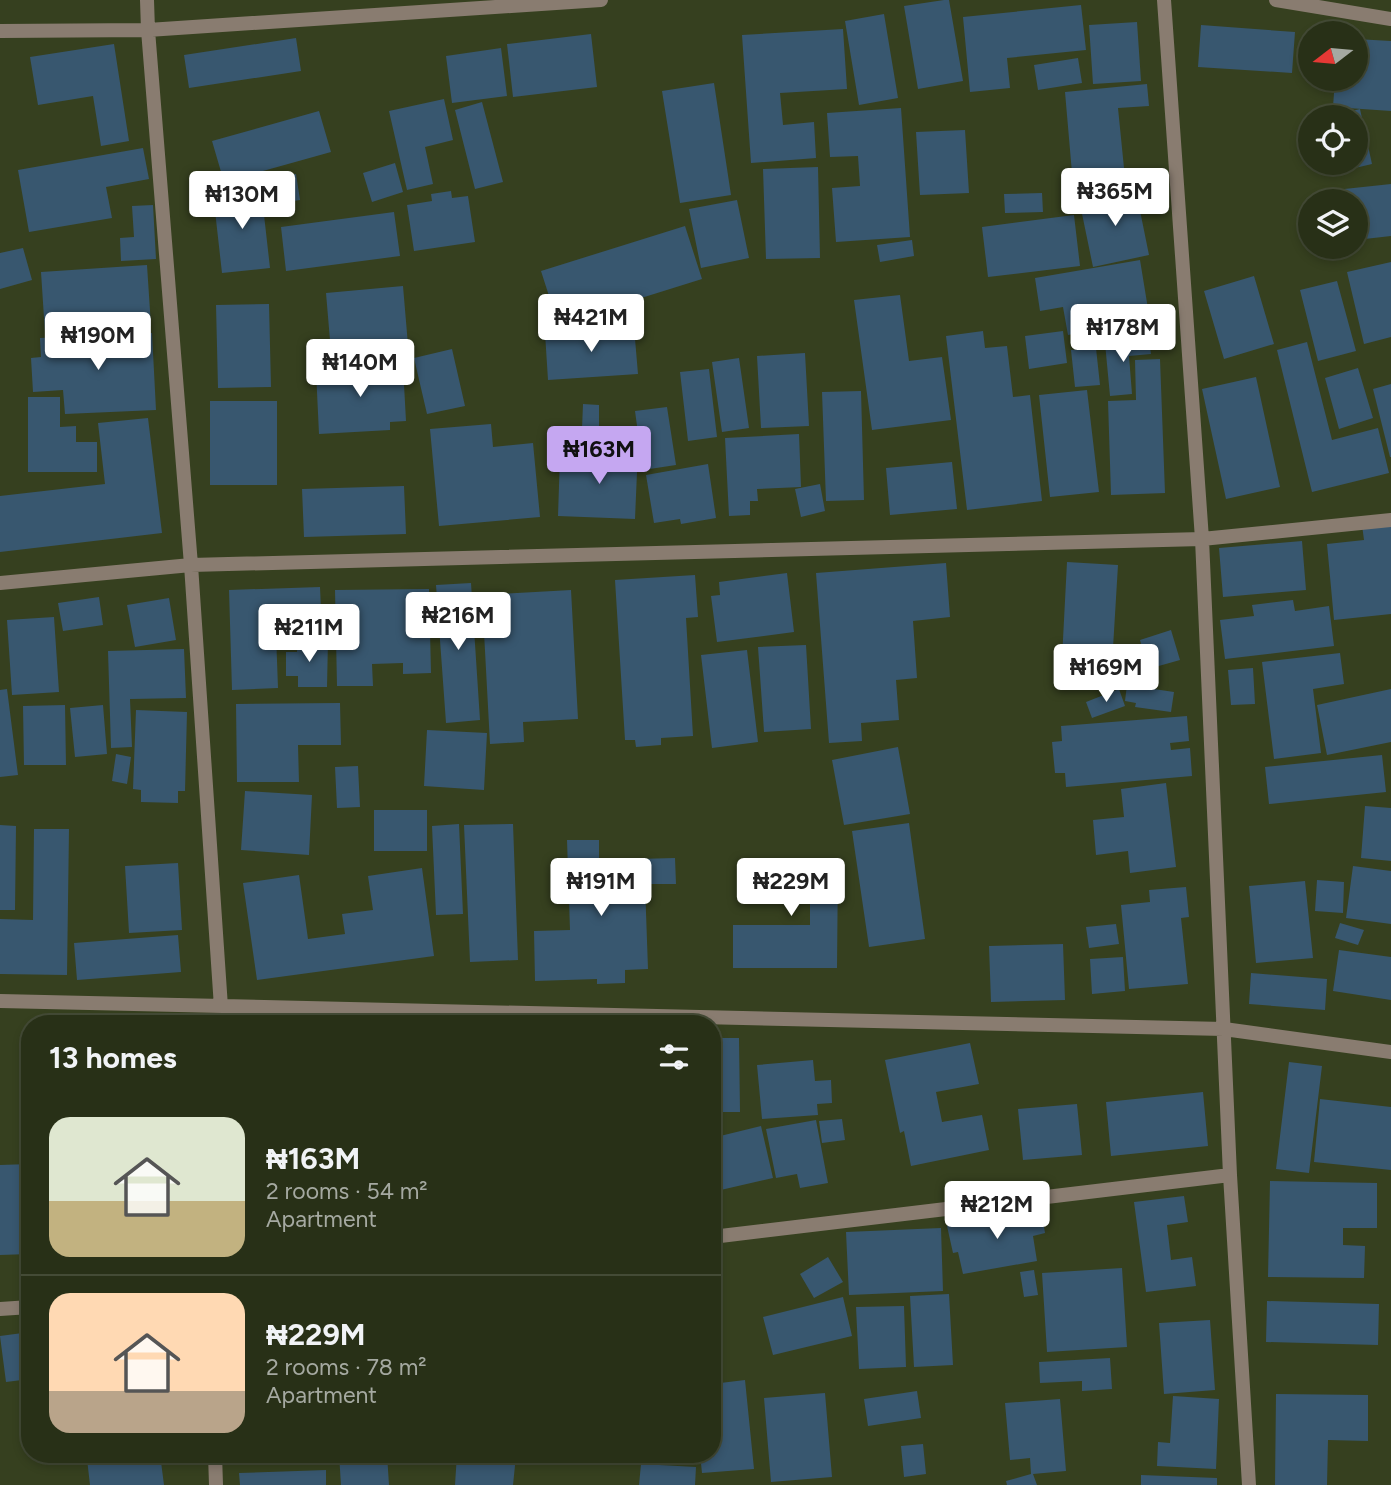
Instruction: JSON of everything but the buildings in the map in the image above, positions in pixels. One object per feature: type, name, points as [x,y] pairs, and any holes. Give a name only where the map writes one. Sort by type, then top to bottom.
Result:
[{"type":"street","points":[[147,0],[191,565],[221,1015]]},
{"type":"street","points":[[0,31],[148,30],[601,0]]},
{"type":"street","points":[[1164,0],[1202,539],[1230,1175],[1249,1485]]},
{"type":"street","points":[[1276,0],[1391,19]]},
{"type":"street","points":[[0,583],[191,565],[1202,539],[1391,520]]},
{"type":"street","points":[[0,1001],[586,1015]]},
{"type":"street","points":[[721,1018],[1224,1029],[1391,1052]]},
{"type":"street","points":[[721,1236],[1230,1175]]},
{"type":"street","points":[[0,1309],[21,1308]]},
{"type":"street","points":[[215,1463],[216,1485]]}]
